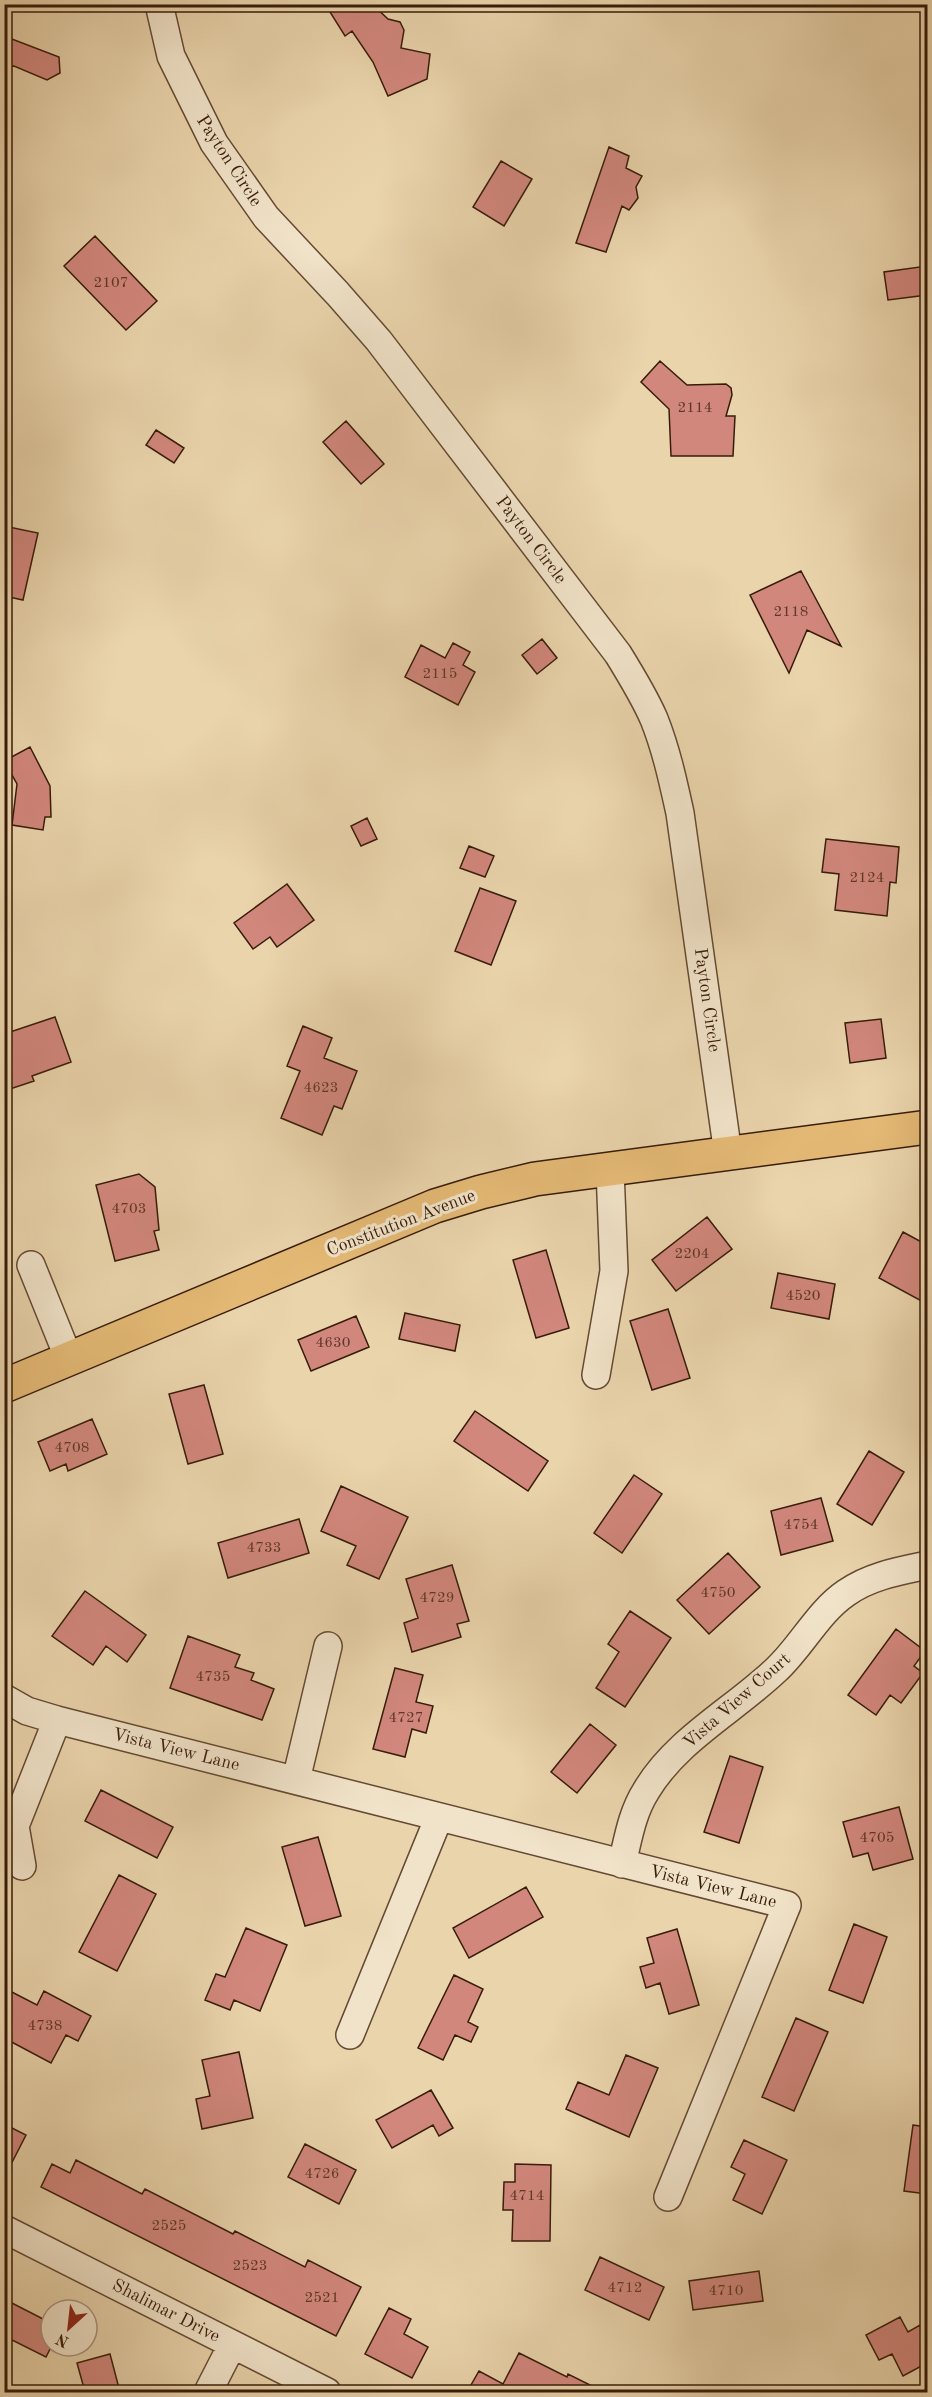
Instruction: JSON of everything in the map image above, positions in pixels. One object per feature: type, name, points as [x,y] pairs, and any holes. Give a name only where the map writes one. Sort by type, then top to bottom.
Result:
[{"type":"main road","name":"Constitution Avenue","points":[[4,1386],[435,1206],[481,1192],[536,1179],[927,1127]]},
{"type":"street","name":"Payton Circle","points":[[159,4],[171,56],[214,143],[266,217],[379,341],[618,654],[654,719],[669,764],[680,813],[728,1154]]},
{"type":"street","points":[[596,1375],[614,1272],[610,1170]]},
{"type":"street","points":[[31,1265],[69,1359]]},
{"type":"street","name":"Vista View Court","points":[[622,1864],[636,1809],[647,1789],[678,1752],[775,1671],[799,1646],[827,1609],[846,1593],[871,1579],[927,1565]]},
{"type":"street","points":[[296,1780],[328,1646]]},
{"type":"street","name":"Vista View Lane","points":[[4,1698],[27,1711],[57,1720],[787,1905],[668,2197]]},
{"type":"street","points":[[22,1866],[15,1826],[57,1720]]},
{"type":"street","points":[[350,2035],[439,1817]]},
{"type":"street","name":"Shalimar Drive","points":[[4,2229],[327,2392]]},
{"type":"street","points":[[208,2392],[232,2344]]},
{"type":"building","points":[[325,4],[372,4],[388,19],[400,22],[404,30],[401,48],[430,54],[427,79],[388,96],[373,62],[352,31],[345,36]]},
{"type":"building","points":[[4,36],[59,57],[60,73],[47,80],[14,66],[4,67]]},
{"type":"building","points":[[609,147],[629,156],[626,168],[642,176],[636,187],[638,198],[629,210],[622,206],[606,252],[576,243]]},
{"type":"building","points":[[501,161],[532,179],[504,226],[473,207]]},
{"type":"building","points":[[95,236],[157,301],[126,330],[64,266]]},
{"type":"building","points":[[927,266],[927,295],[888,300],[884,272]]},
{"type":"building","points":[[660,361],[687,385],[726,384],[731,388],[732,395],[726,416],[735,416],[733,456],[671,456],[669,409],[641,382]]},
{"type":"building","points":[[346,421],[384,464],[361,484],[323,442]]},
{"type":"building","points":[[156,430],[184,448],[174,463],[146,445]]},
{"type":"building","points":[[4,526],[38,533],[23,600],[4,596]]},
{"type":"building","points":[[801,571],[841,646],[807,630],[789,673],[750,595]]},
{"type":"building","points":[[542,639],[557,658],[537,674],[522,655]]},
{"type":"building","points":[[453,643],[470,652],[463,665],[475,672],[458,705],[405,677],[421,645],[445,658]]},
{"type":"building","points":[[30,747],[50,786],[51,817],[45,817],[43,830],[12,825],[17,784],[4,761]]},
{"type":"building","points":[[367,818],[377,839],[361,846],[351,826]]},
{"type":"building","points":[[826,839],[899,847],[896,883],[890,882],[887,916],[835,910],[839,874],[822,872]]},
{"type":"building","points":[[469,846],[494,856],[485,877],[460,868]]},
{"type":"building","points":[[287,884],[314,920],[277,947],[270,937],[253,949],[234,923]]},
{"type":"building","points":[[480,888],[516,901],[491,965],[455,951]]},
{"type":"building","points":[[55,1017],[71,1062],[32,1076],[34,1081],[4,1091],[4,1034]]},
{"type":"building","points":[[881,1019],[886,1058],[850,1063],[845,1023]]},
{"type":"building","points":[[303,1026],[332,1038],[324,1058],[357,1071],[342,1109],[334,1106],[322,1135],[281,1118],[300,1071],[287,1066]]},
{"type":"building","points":[[139,1174],[155,1187],[159,1230],[154,1231],[159,1250],[115,1261],[96,1185]]},
{"type":"building","points":[[707,1217],[732,1249],[676,1291],[652,1260]]},
{"type":"building","points":[[903,1232],[927,1245],[927,1304],[879,1278]]},
{"type":"building","points":[[546,1250],[569,1328],[536,1338],[513,1260]]},
{"type":"building","points":[[778,1273],[835,1284],[829,1319],[771,1308]]},
{"type":"building","points":[[668,1309],[690,1378],[652,1390],[630,1321]]},
{"type":"building","points":[[405,1313],[460,1325],[455,1351],[399,1339]]},
{"type":"building","points":[[356,1316],[369,1347],[311,1371],[298,1340]]},
{"type":"building","points":[[204,1385],[223,1454],[188,1464],[169,1394]]},
{"type":"building","points":[[475,1411],[548,1461],[528,1491],[454,1441]]},
{"type":"building","points":[[92,1419],[107,1454],[68,1471],[66,1464],[50,1471],[38,1442]]},
{"type":"building","points":[[869,1451],[904,1472],[872,1525],[837,1504]]},
{"type":"building","points":[[634,1475],[662,1494],[622,1553],[594,1533]]},
{"type":"building","points":[[341,1486],[408,1517],[379,1579],[347,1565],[356,1546],[321,1531]]},
{"type":"building","points":[[821,1498],[833,1541],[781,1555],[771,1511]]},
{"type":"building","points":[[299,1519],[309,1553],[228,1578],[218,1543]]},
{"type":"building","points":[[728,1553],[760,1587],[709,1634],[677,1600]]},
{"type":"building","points":[[452,1565],[469,1621],[457,1624],[461,1637],[412,1652],[404,1623],[418,1618],[406,1579]]},
{"type":"building","points":[[85,1591],[146,1635],[127,1662],[106,1646],[93,1665],[52,1636]]},
{"type":"building","points":[[630,1611],[671,1638],[625,1707],[596,1688],[619,1652],[608,1644]]},
{"type":"building","points":[[896,1629],[925,1651],[914,1666],[923,1673],[901,1703],[890,1695],[876,1715],[848,1695]]},
{"type":"building","points":[[188,1636],[240,1655],[235,1667],[254,1673],[251,1680],[274,1689],[262,1720],[170,1688]]},
{"type":"building","points":[[395,1668],[423,1675],[416,1702],[433,1706],[426,1733],[412,1729],[405,1757],[373,1749]]},
{"type":"building","points":[[590,1724],[616,1745],[577,1793],[551,1772]]},
{"type":"building","points":[[730,1756],[763,1767],[739,1843],[704,1832]]},
{"type":"building","points":[[101,1790],[173,1827],[157,1858],[85,1821]]},
{"type":"building","points":[[899,1807],[913,1859],[873,1870],[868,1853],[853,1857],[843,1822]]},
{"type":"building","points":[[318,1837],[341,1916],[305,1926],[282,1847]]},
{"type":"building","points":[[119,1875],[156,1894],[117,1971],[79,1952]]},
{"type":"building","points":[[526,1887],[543,1917],[469,1958],[453,1928]]},
{"type":"building","points":[[854,1924],[887,1937],[863,2003],[829,1990]]},
{"type":"building","points":[[246,1928],[287,1945],[260,2011],[234,2000],[230,2010],[205,2000],[216,1974],[225,1977]]},
{"type":"building","points":[[677,1929],[699,2005],[669,2014],[660,1983],[646,1988],[640,1967],[654,1963],[647,1938]]},
{"type":"building","points":[[454,1975],[483,1989],[468,2022],[478,2027],[471,2042],[455,2035],[443,2060],[418,2048]]},
{"type":"building","points":[[4,1988],[37,2005],[44,1991],[91,2016],[78,2041],[66,2035],[51,2063],[4,2038]]},
{"type":"building","points":[[796,2018],[828,2032],[794,2111],[762,2097]]},
{"type":"building","points":[[239,2052],[253,2118],[202,2129],[196,2099],[210,2096],[202,2060]]},
{"type":"building","points":[[626,2055],[658,2068],[629,2137],[566,2109],[578,2082],[609,2095]]},
{"type":"building","points":[[431,2090],[453,2128],[439,2136],[433,2125],[392,2148],[376,2120]]},
{"type":"building","points":[[4,2124],[26,2135],[4,2178]]},
{"type":"building","points":[[913,2125],[927,2127],[927,2194],[904,2191]]},
{"type":"building","points":[[744,2140],[787,2160],[762,2214],[733,2200],[745,2174],[731,2167]]},
{"type":"building","points":[[305,2144],[356,2170],[339,2204],[288,2177]]},
{"type":"building","points":[[76,2160],[142,2194],[145,2189],[233,2234],[235,2231],[305,2267],[308,2260],[361,2287],[336,2336],[41,2187],[52,2164],[70,2173]]},
{"type":"building","points":[[515,2164],[551,2165],[550,2241],[512,2241],[513,2210],[503,2210],[504,2182],[515,2182]]},
{"type":"building","points":[[600,2257],[664,2287],[649,2320],[585,2290]]},
{"type":"building","points":[[759,2271],[763,2301],[693,2310],[689,2281]]},
{"type":"building","points":[[4,2299],[39,2317],[39,2354],[4,2336]]},
{"type":"building","points":[[389,2308],[411,2319],[404,2334],[428,2347],[412,2378],[365,2354]]},
{"type":"building","points":[[900,2317],[908,2332],[920,2325],[927,2340],[927,2363],[903,2376],[892,2354],[879,2360],[866,2335]]},
{"type":"building","points":[[519,2353],[604,2392],[467,2392],[479,2371],[503,2384]]},
{"type":"building","points":[[110,2354],[120,2392],[85,2392],[77,2363]]}]
